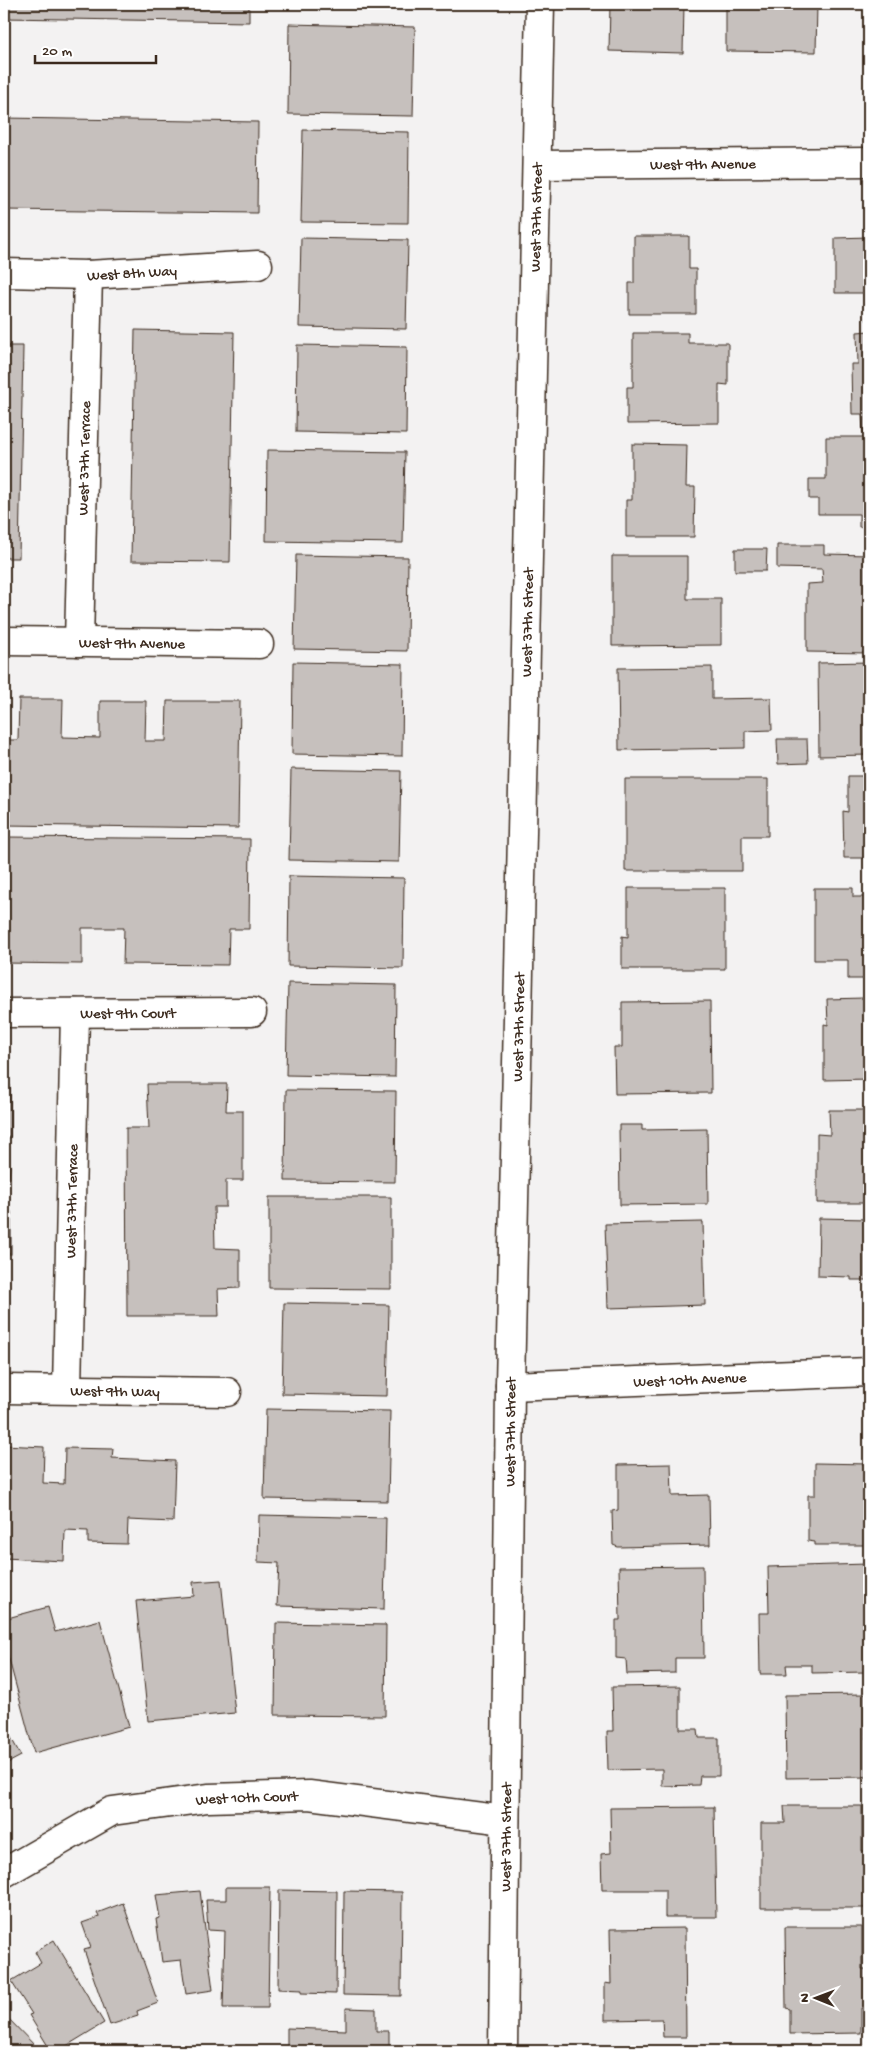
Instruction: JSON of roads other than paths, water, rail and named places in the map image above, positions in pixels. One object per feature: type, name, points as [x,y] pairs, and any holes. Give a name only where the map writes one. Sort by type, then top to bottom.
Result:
[{"type":"street","name":"West 37th Street","points":[[503,2051],[510,1386],[538,166],[540,4]]},
{"type":"street","name":"West 9th Avenue","points":[[538,166],[869,162]]},
{"type":"street","name":"West 8th Way","points":[[4,273],[88,275],[258,265]]},
{"type":"street","name":"West 37th Terrace","points":[[79,642],[88,275]]},
{"type":"street","name":"West 9th Avenue","points":[[4,641],[259,644]]},
{"type":"street","name":"West 9th Court","points":[[4,1012],[252,1012]]},
{"type":"street","name":"West 37th Terrace","points":[[67,1389],[75,1013]]},
{"type":"street","name":"West 10th Avenue","points":[[510,1386],[869,1372]]},
{"type":"street","name":"West 9th Way","points":[[4,1388],[227,1392]]},
{"type":"street","name":"West 10th Court","points":[[4,1873],[112,1811],[208,1798],[309,1795],[505,1820]]}]
